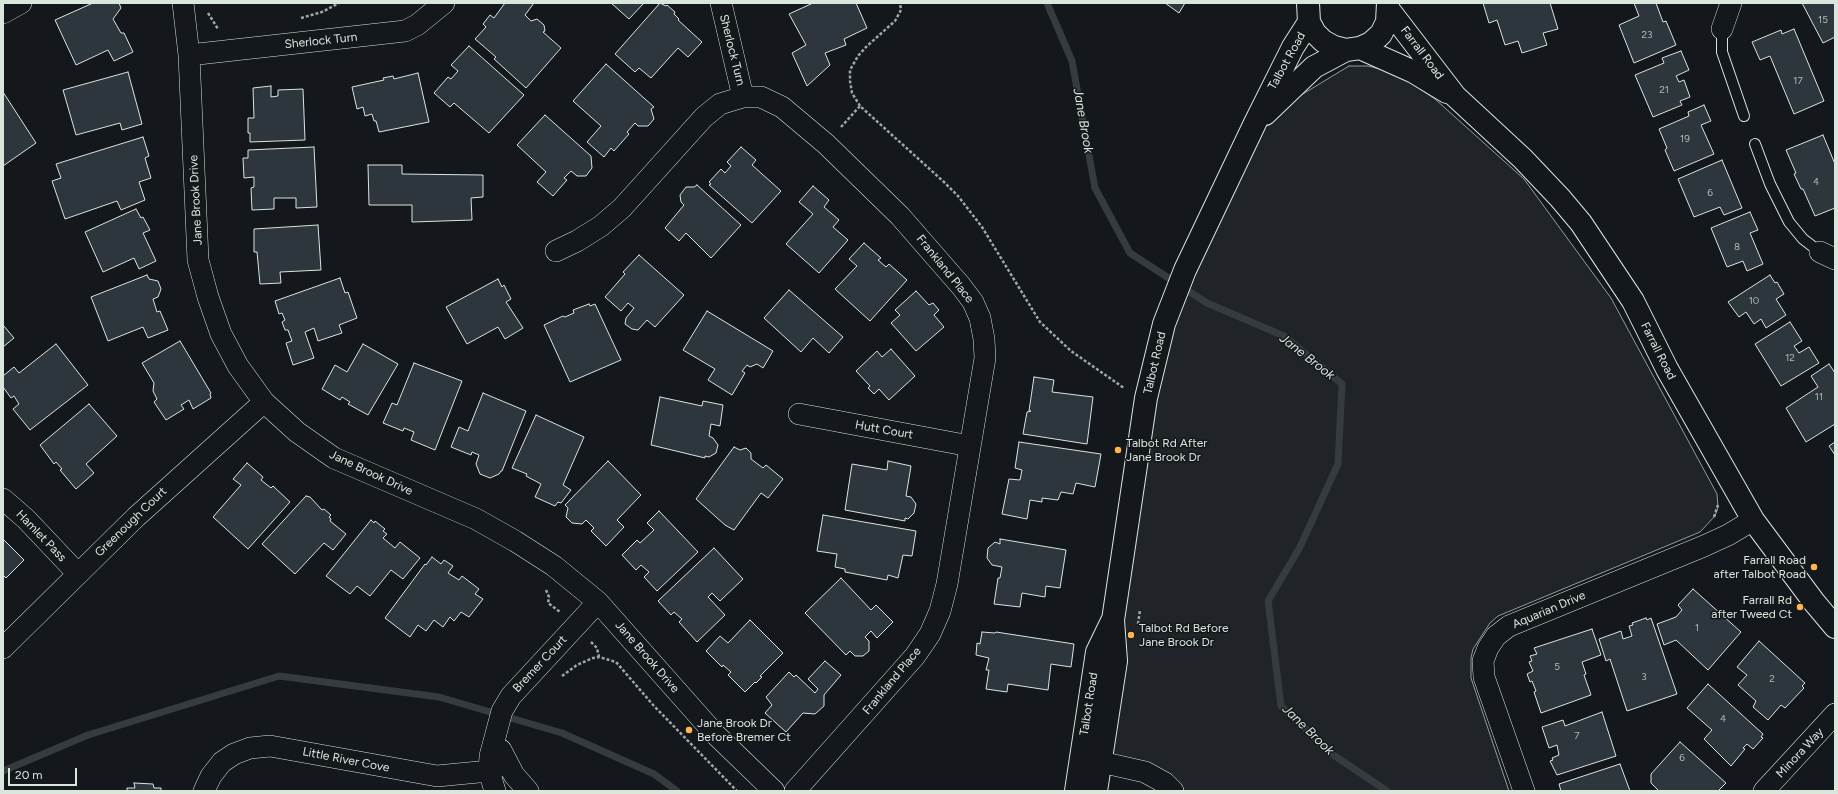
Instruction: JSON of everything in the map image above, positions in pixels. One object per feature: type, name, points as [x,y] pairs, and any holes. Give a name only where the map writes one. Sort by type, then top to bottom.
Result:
[{"type":"main road","name":"Talbot Road","points":[[1255,123],[1314,67],[1371,42],[1381,34],[1387,22],[1389,6]]},
{"type":"main road","name":"Farrall Road","points":[[1389,6],[1455,96],[1528,165],[1560,198],[1581,223],[1633,301],[1667,369],[1753,520],[1814,602],[1835,627]]},
{"type":"main road","name":"Talbot Road","points":[[1096,791],[1090,759],[1097,652],[1113,620],[1146,398],[1164,324],[1185,270],[1293,47],[1308,12]]},
{"type":"main road","name":"Farrall Road","points":[[1308,12],[1315,33],[1323,41],[1334,47],[1353,49],[1414,72],[1455,96]]},
{"type":"main road","name":"Talbot Road","points":[[1076,791],[1090,759]]},
{"type":"street","points":[[3,13],[21,3]]},
{"type":"street","name":"Jane Brook Drive","points":[[183,3],[189,55],[198,260],[208,297],[221,334],[238,366],[264,402],[297,432],[334,458],[476,519],[554,566],[598,602],[715,734],[774,791]]},
{"type":"street","name":"Sherlock Turn","points":[[189,55],[398,32],[417,26],[444,3]]},
{"type":"street","name":"Sherlock Turn","points":[[721,3],[743,97]]},
{"type":"street","points":[[1722,29],[1731,3]]},
{"type":"street","name":"Frankland Place","points":[[556,251],[577,241],[601,226],[622,208],[704,117],[720,104],[743,97],[761,98],[782,107],[826,144],[900,216],[961,286],[980,318],[984,339],[985,358],[947,584],[940,611],[930,634],[915,656],[795,791]]},
{"type":"street","name":"Greenough Court","points":[[3,648],[164,490],[264,402]]},
{"type":"street","name":"Hutt Court","points":[[799,414],[970,446]]},
{"type":"street","name":"Hamlet Pass","points":[[3,498],[26,519],[78,574]]},
{"type":"street","name":"Aquarian Drive","points":[[1524,791],[1484,677],[1483,662],[1488,648],[1496,636],[1508,626],[1704,546],[1753,520]]},
{"type":"street","name":"Bremer Court","points":[[495,791],[498,767],[495,734],[502,711],[511,696],[598,602]]},
{"type":"street","name":"Minora Way","points":[[1764,791],[1835,714]]},
{"type":"street","name":"Little River Cove","points":[[204,791],[211,776],[222,762],[234,754],[250,748],[270,746],[437,776],[498,767]]},
{"type":"street","points":[[1090,759],[1145,772],[1165,783],[1173,791]]},
{"type":"street","name":"Bremer Court","points":[[498,767],[514,776],[528,791]]},
{"type":"lane","points":[[1722,29],[1722,52],[1744,116]]},
{"type":"lane","points":[[1754,144],[1770,184],[1789,222],[1803,238],[1828,256]]},
{"type":"path","points":[[297,20],[322,12],[339,3]]},
{"type":"path","points":[[900,3],[901,10],[895,21],[866,47],[850,70],[852,93],[860,106],[944,182],[962,201],[989,237],[1032,310],[1050,332],[1072,351],[1105,375],[1132,393],[1146,398]]},
{"type":"path","points":[[207,10],[214,25],[220,31]]},
{"type":"path","points":[[826,144],[860,106]]},
{"type":"path","points":[[1711,521],[1718,507],[1718,500]]},
{"type":"path","points":[[544,587],[549,597],[548,603],[576,625],[597,648],[599,657]]},
{"type":"path","points":[[1137,627],[1140,604]]},
{"type":"path","points":[[558,679],[577,665],[599,657],[616,662],[654,706],[737,791]]},
{"type":"shaded area","points":[[1349,66],[1368,66],[1396,73],[1435,99],[1524,179],[1611,298],[1717,494],[1718,507],[1715,516],[1700,532],[1498,616],[1490,623],[1473,649],[1471,658],[1471,678],[1509,791],[1173,791],[1101,761],[1153,365],[1255,123]]},
{"type":"building","points":[[93,3],[119,3],[121,8],[113,19],[121,33],[124,33],[133,52],[114,61],[108,50],[76,65],[55,20]]},
{"type":"building","points":[[505,3],[534,3],[525,15],[531,21],[537,19],[544,25],[545,31],[543,32],[561,48],[526,88],[494,59],[496,57],[475,39],[486,27],[483,24],[490,15],[494,18]]},
{"type":"building","points":[[611,3],[644,3],[629,19]]},
{"type":"building","points":[[660,3],[666,6],[667,5],[675,12],[674,14],[679,19],[678,20],[702,42],[688,57],[678,48],[651,78],[639,68],[635,72],[615,54]]},
{"type":"building","points":[[813,3],[856,3],[867,28],[844,39],[846,45],[825,53],[830,65],[807,86],[792,53],[806,45],[789,14]]},
{"type":"building","points":[[1165,3],[1185,3],[1179,13]]},
{"type":"building","points":[[1483,3],[1550,3],[1558,29],[1543,33],[1547,45],[1522,53],[1518,41],[1505,45],[1497,20],[1489,23]]},
{"type":"building","points":[[1634,3],[1656,3],[1663,22],[1666,21],[1676,45],[1634,63],[1619,25],[1639,16]]},
{"type":"building","points":[[1802,3],[1835,3],[1835,37],[1823,43]]},
{"type":"building","points":[[1794,29],[1824,101],[1794,114],[1770,56],[1760,60],[1752,42],[1781,30],[1782,34]]},
{"type":"building","points":[[469,46],[524,95],[489,133],[454,103],[450,107],[434,93],[448,77],[451,79],[458,71],[451,65]]},
{"type":"building","points":[[1681,51],[1689,70],[1676,76],[1679,82],[1684,80],[1690,97],[1680,101],[1682,105],[1653,117],[1635,75],[1664,63],[1662,58]]},
{"type":"building","points":[[606,64],[654,107],[651,109],[654,119],[648,126],[638,126],[635,123],[627,132],[629,134],[614,151],[611,148],[604,157],[587,142],[601,126],[573,101]]},
{"type":"building","points":[[128,72],[142,124],[122,130],[120,123],[76,135],[63,90]]},
{"type":"building","points":[[418,73],[429,122],[379,132],[372,114],[365,116],[363,107],[357,109],[352,87],[384,80],[383,78],[393,76],[394,79]]},
{"type":"building","points":[[271,86],[271,97],[278,96],[278,90],[303,89],[305,140],[250,142],[250,133],[248,133],[248,118],[254,118],[253,88]]},
{"type":"building","points":[[3,92],[36,143],[3,166]]},
{"type":"building","points":[[1704,105],[1711,121],[1701,125],[1714,154],[1674,171],[1665,150],[1667,148],[1659,129],[1689,116],[1688,112]]},
{"type":"building","points":[[545,115],[591,156],[592,168],[586,176],[577,176],[571,171],[564,178],[567,180],[553,196],[537,182],[546,172],[517,145]]},
{"type":"building","points":[[1823,135],[1835,164],[1835,208],[1815,216],[1803,189],[1801,189],[1794,174],[1796,173],[1786,150]]},
{"type":"building","points":[[143,137],[149,156],[145,158],[151,178],[139,182],[145,200],[121,210],[117,201],[65,219],[52,181],[61,178],[56,164]]},
{"type":"building","points":[[314,147],[317,207],[296,208],[296,198],[274,198],[274,209],[252,210],[251,188],[254,187],[254,177],[244,178],[243,158],[248,158],[248,150]]},
{"type":"building","points":[[741,147],[756,160],[752,165],[781,191],[752,223],[709,185],[711,184],[709,182],[721,169],[725,173],[731,166],[727,162]]},
{"type":"building","points":[[1722,160],[1742,208],[1724,215],[1720,207],[1694,217],[1678,179]]},
{"type":"building","points":[[368,165],[402,165],[402,174],[483,175],[483,197],[471,198],[472,220],[412,222],[412,205],[369,205]]},
{"type":"building","points":[[697,185],[741,225],[711,258],[686,233],[679,241],[665,228],[684,205],[681,202],[680,195],[686,187],[694,187]]},
{"type":"building","points":[[813,186],[829,200],[824,207],[839,220],[833,227],[848,240],[819,273],[786,244],[813,214],[799,202]]},
{"type":"building","points":[[136,209],[141,218],[143,217],[150,230],[143,233],[156,261],[139,269],[134,258],[103,272],[85,232]]},
{"type":"building","points":[[1750,212],[1758,230],[1750,233],[1763,264],[1747,271],[1743,261],[1727,267],[1711,228]]},
{"type":"building","points":[[318,225],[321,270],[280,272],[281,283],[260,284],[257,252],[254,252],[254,229]]},
{"type":"building","points":[[864,243],[881,258],[878,260],[886,267],[889,264],[907,280],[870,321],[835,289],[857,266],[849,259]]},
{"type":"building","points":[[639,255],[684,295],[655,327],[647,320],[638,330],[632,329],[625,324],[626,318],[634,308],[628,303],[621,311],[605,297],[625,274],[623,272]]},
{"type":"building","points":[[147,275],[149,279],[158,281],[161,289],[158,297],[153,299],[157,312],[160,311],[168,330],[148,338],[143,327],[108,341],[91,297]]},
{"type":"building","points":[[1770,275],[1775,283],[1777,282],[1784,294],[1776,299],[1786,315],[1766,328],[1761,319],[1754,324],[1746,312],[1739,317],[1728,302]]},
{"type":"building","points":[[340,278],[345,293],[348,292],[357,318],[339,325],[342,333],[318,341],[314,328],[305,332],[314,358],[293,365],[286,343],[292,341],[288,330],[285,330],[282,322],[285,320],[282,313],[279,314],[275,301]]},
{"type":"building","points":[[498,279],[502,287],[504,285],[511,299],[506,302],[523,328],[505,339],[498,327],[467,344],[446,307]]},
{"type":"building","points":[[789,290],[843,337],[829,353],[813,338],[801,352],[764,318]]},
{"type":"building","points":[[916,291],[929,305],[933,303],[939,310],[934,315],[944,327],[916,351],[891,323],[900,315],[895,310]]},
{"type":"building","points":[[589,304],[590,306],[595,304],[621,360],[570,382],[544,325],[563,316],[565,317],[574,313],[573,310]]},
{"type":"building","points":[[707,311],[773,351],[763,368],[757,364],[750,367],[747,365],[742,371],[745,373],[732,395],[708,380],[715,369],[683,350]]},
{"type":"building","points":[[1790,322],[1802,341],[1794,346],[1799,353],[1809,347],[1819,363],[1781,386],[1755,344]]},
{"type":"building","points":[[3,325],[14,338],[3,347]]},
{"type":"building","points":[[180,341],[211,393],[211,398],[193,409],[189,400],[181,405],[184,409],[166,420],[154,402],[157,399],[153,391],[154,383],[142,363]]},
{"type":"building","points":[[56,344],[88,385],[30,430],[13,409],[19,404],[14,396],[11,398],[3,387],[3,376],[14,367],[19,373]]},
{"type":"building","points":[[363,344],[398,364],[368,415],[348,404],[350,402],[342,397],[340,400],[322,389],[335,365],[347,372]]},
{"type":"building","points":[[891,349],[915,376],[889,400],[879,389],[874,394],[868,388],[870,386],[856,371],[877,351],[882,357]]},
{"type":"building","points":[[414,363],[462,381],[435,450],[411,440],[414,432],[404,428],[403,431],[383,423],[392,403],[397,405]]},
{"type":"building","points":[[1829,364],[1835,373],[1835,424],[1806,442],[1786,408],[1818,387],[1811,376]]},
{"type":"building","points":[[1034,377],[1054,380],[1052,392],[1093,397],[1087,444],[1023,434],[1027,412],[1031,411],[1029,411]]},
{"type":"building","points":[[483,393],[526,411],[502,471],[490,478],[480,474],[476,464],[479,455],[472,452],[471,455],[451,447],[459,427],[468,431]]},
{"type":"building","points":[[660,397],[702,406],[703,401],[723,405],[720,426],[711,424],[709,436],[713,438],[718,445],[716,453],[709,457],[705,456],[705,458],[651,445]]},
{"type":"building","points":[[89,404],[117,436],[86,464],[94,473],[76,489],[60,470],[62,469],[56,462],[54,464],[40,445]]},
{"type":"building","points":[[536,415],[584,437],[563,485],[571,490],[561,503],[558,502],[555,506],[535,497],[541,484],[526,476],[527,474],[512,468]]},
{"type":"building","points":[[1019,442],[1101,454],[1095,487],[1076,483],[1073,494],[1061,492],[1058,500],[1042,498],[1042,502],[1030,500],[1027,519],[1002,514],[1009,479],[1020,480],[1022,470],[1015,468]]},
{"type":"building","points":[[1835,442],[1835,455],[1829,446]]},
{"type":"building","points":[[734,447],[740,450],[746,448],[751,453],[751,459],[763,468],[766,465],[783,479],[768,498],[761,493],[734,530],[725,525],[696,499]]},
{"type":"building","points":[[608,461],[641,495],[617,520],[624,527],[606,546],[591,531],[594,528],[586,520],[582,524],[572,523],[566,517],[568,508],[565,505]]},
{"type":"building","points":[[888,461],[911,466],[906,496],[911,497],[916,504],[914,513],[908,519],[905,518],[905,521],[845,510],[852,464],[887,470]]},
{"type":"building","points":[[247,463],[263,477],[261,480],[271,488],[273,486],[290,502],[248,549],[213,517],[241,485],[233,479]]},
{"type":"building","points":[[306,496],[310,497],[322,510],[324,509],[331,515],[329,517],[331,519],[330,521],[346,534],[333,550],[324,543],[295,574],[262,544]]},
{"type":"building","points":[[659,511],[698,552],[657,591],[644,577],[649,572],[641,565],[636,570],[622,555],[637,540],[640,543],[654,530],[647,523]]},
{"type":"building","points":[[823,515],[916,531],[912,556],[903,555],[898,578],[888,575],[887,580],[845,572],[845,569],[835,567],[837,554],[817,551]]},
{"type":"building","points":[[371,520],[374,523],[375,521],[385,529],[383,531],[387,534],[383,538],[395,548],[400,542],[420,558],[403,579],[391,570],[370,596],[357,586],[350,594],[326,576]]},
{"type":"building","points":[[3,539],[24,560],[6,578],[3,575]]},
{"type":"building","points":[[1000,539],[1066,550],[1060,588],[1046,586],[1045,597],[1022,593],[1020,607],[994,604],[998,578],[1000,578],[1002,567],[992,565],[987,558],[988,548],[995,542],[1000,544]]},
{"type":"building","points":[[714,548],[743,579],[720,601],[712,593],[708,597],[725,615],[697,642],[679,622],[682,619],[674,612],[671,615],[658,601]]},
{"type":"building","points":[[432,557],[441,564],[444,560],[453,566],[448,573],[459,580],[462,576],[479,589],[475,594],[483,599],[469,617],[461,612],[454,621],[450,617],[443,627],[434,620],[426,631],[418,625],[410,637],[385,618],[425,564],[426,565]]},
{"type":"building","points":[[841,578],[871,610],[876,605],[893,622],[877,638],[871,631],[865,637],[869,641],[869,651],[863,656],[855,656],[850,651],[846,655],[805,613]]},
{"type":"building","points":[[1693,589],[1741,632],[1708,670],[1676,640],[1664,645],[1657,624],[1676,617],[1682,610],[1678,605]]},
{"type":"building","points":[[1646,618],[1647,620],[1651,618],[1677,694],[1627,711],[1610,659],[1606,661],[1599,639],[1621,631],[1623,639],[1632,636],[1629,626],[1633,625],[1632,623]]},
{"type":"building","points":[[750,620],[783,653],[760,676],[762,677],[745,692],[728,675],[731,672],[723,665],[722,667],[706,651],[720,636],[728,643]]},
{"type":"building","points":[[1592,629],[1601,655],[1582,662],[1586,674],[1584,675],[1591,695],[1541,713],[1534,692],[1536,691],[1527,674],[1533,671],[1529,662],[1532,661],[1530,656],[1537,654],[1534,648]]},
{"type":"building","points":[[982,632],[996,632],[1074,644],[1071,667],[1051,664],[1048,690],[1008,684],[1007,692],[986,689],[989,670],[986,670],[989,658],[976,655],[977,643],[980,644]]},
{"type":"building","points":[[1759,641],[1805,683],[1802,686],[1804,688],[1785,708],[1781,705],[1768,720],[1753,707],[1756,701],[1738,685],[1747,675],[1737,667]]},
{"type":"building","points":[[825,661],[841,675],[824,695],[824,706],[815,714],[803,713],[786,732],[765,713],[772,705],[766,697],[789,672],[794,677],[796,675],[815,693],[818,689],[808,679]]},
{"type":"building","points":[[1708,684],[1763,734],[1761,737],[1763,738],[1753,749],[1747,744],[1743,748],[1745,749],[1731,766],[1704,739],[1712,730],[1687,708]]},
{"type":"building","points":[[1602,712],[1616,756],[1557,775],[1550,761],[1553,760],[1552,758],[1559,755],[1557,745],[1549,748],[1542,727],[1563,720],[1565,726]]},
{"type":"building","points":[[1680,742],[1726,783],[1718,791],[1659,791],[1651,783],[1651,774]]},
{"type":"building","points":[[1620,764],[1630,791],[1561,791],[1559,784]]},
{"type":"building","points":[[134,783],[153,784],[154,788],[161,788],[161,791],[127,791],[127,788],[135,788]]},
{"type":"waterway","name":"Jane Brook","points":[[1047,3],[1072,61],[1095,188],[1130,253],[1207,303],[1284,336],[1342,384],[1338,464],[1300,547],[1268,601],[1281,706],[1332,754],[1387,791]]},
{"type":"waterway","points":[[3,771],[88,735],[279,676],[439,697],[562,733],[654,774],[677,791]]},
{"type":"place","name":"Talbot Rd After Jane Brook Dr","points":[[1118,450]]},
{"type":"place","name":"Farrall Road after Talbot Road","points":[[1814,567]]},
{"type":"place","name":"Farrall Rd after Tweed Ct","points":[[1800,607]]},
{"type":"place","name":"Talbot Rd Before Jane Brook Dr","points":[[1131,635]]},
{"type":"place","name":"Jane Brook Dr Before Bremer Ct","points":[[689,730]]}]
